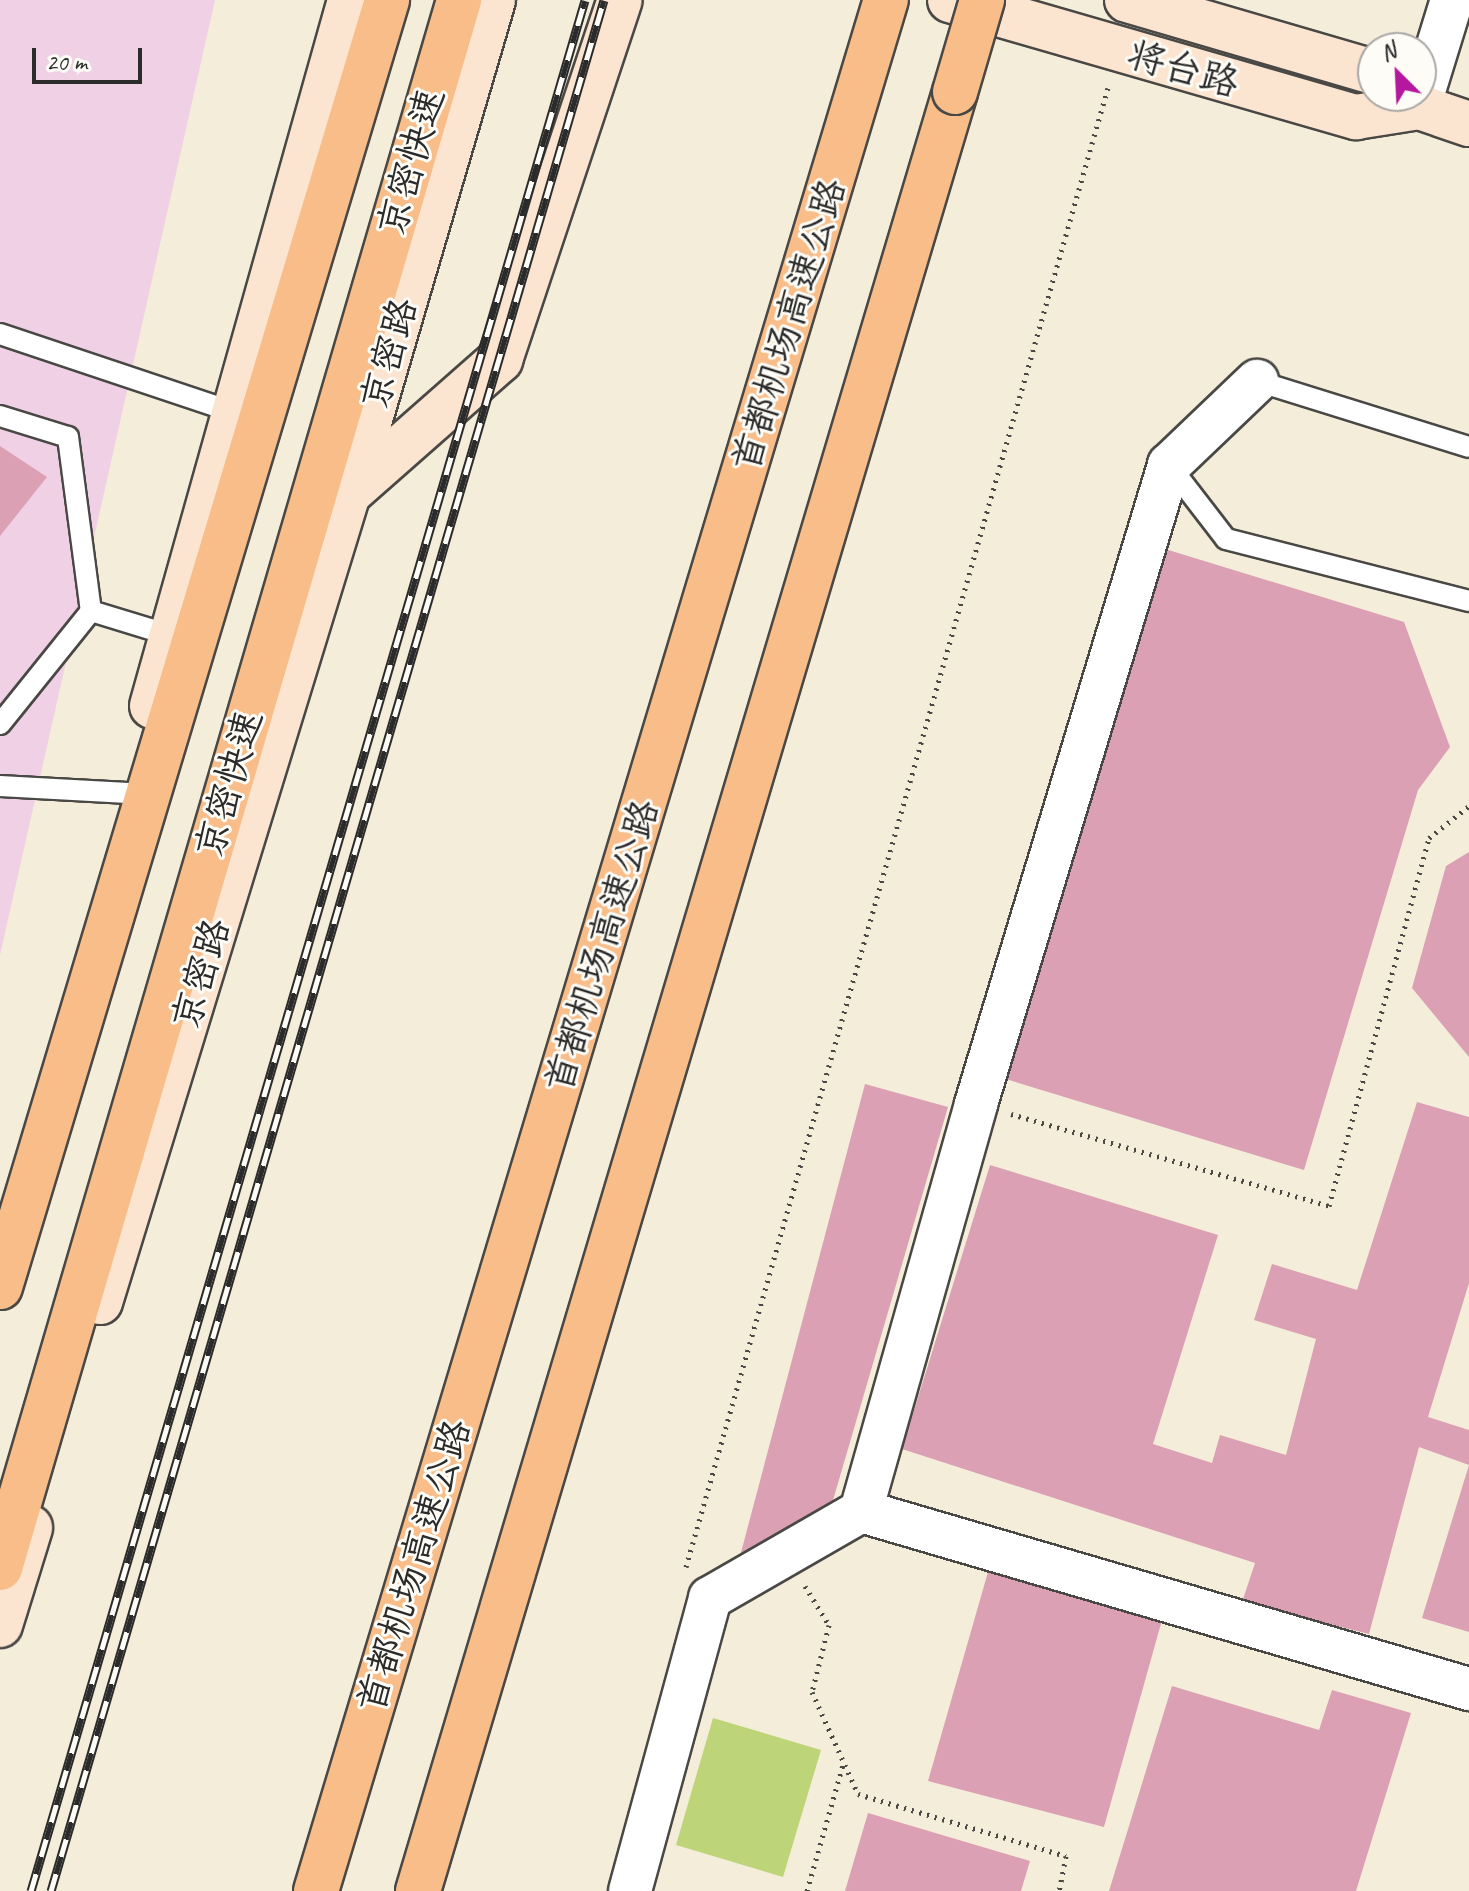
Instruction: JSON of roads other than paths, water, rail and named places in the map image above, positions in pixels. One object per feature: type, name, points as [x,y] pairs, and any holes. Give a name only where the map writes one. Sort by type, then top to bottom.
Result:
[{"type":"highway","name":"京密快速","points":[[0,1287],[387,0]]},
{"type":"highway","name":"京密快速","points":[[0,1568],[459,0]]},
{"type":"highway","name":"首都机场高速公路","points":[[316,1891],[886,0]]},
{"type":"highway","points":[[418,1891],[982,0]]},
{"type":"main road","points":[[2,1242],[350,0]]},
{"type":"main road","name":"京密路","points":[[0,1625],[348,494],[493,0]]},
{"type":"main road","points":[[348,494],[500,360],[620,0]]},
{"type":"main road","name":"将台路","points":[[950,0],[1356,117],[1374,112]]},
{"type":"main road","name":"将台路","points":[[1127,0],[1357,67]]},
{"type":"main road","name":"将台路","points":[[1437,111],[1469,124]]},
{"type":"street","points":[[1437,38],[1452,0]]},
{"type":"street","points":[[630,1891],[710,1598],[861,1511],[976,1104],[1169,465],[1257,381]]},
{"type":"street","points":[[861,1511],[1469,1689]]},
{"type":"lane","points":[[0,334],[236,413]]},
{"type":"lane","points":[[1257,381],[1469,447]]},
{"type":"lane","points":[[0,416],[68,437],[91,611],[0,724]]},
{"type":"lane","points":[[1169,465],[1226,539],[1469,601]]},
{"type":"lane","points":[[91,611],[173,636]]},
{"type":"lane","points":[[0,786],[128,793]]},
{"type":"railway","points":[[31,1891],[585,0]]},
{"type":"railway","points":[[51,1891],[604,0]]}]
